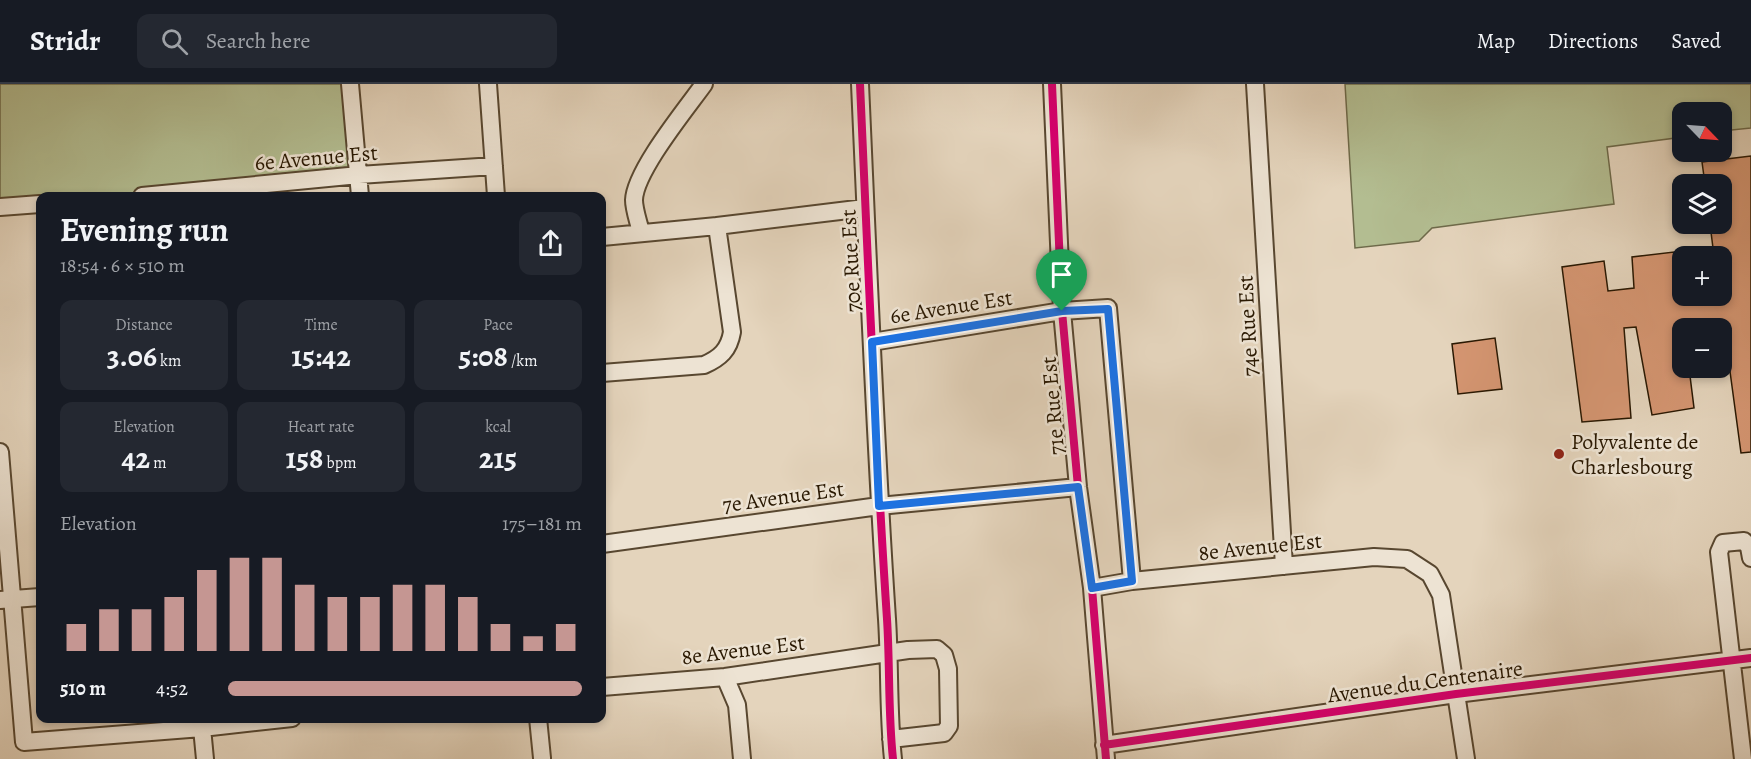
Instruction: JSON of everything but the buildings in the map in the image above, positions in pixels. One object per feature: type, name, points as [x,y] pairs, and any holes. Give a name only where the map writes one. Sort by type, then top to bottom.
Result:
[{"type":"street","points":[[350,84],[360,192]]},
{"type":"street","points":[[488,84],[496,192]]},
{"type":"street","points":[[640,232],[634,200],[639,184],[654,153],[704,84]]},
{"type":"street","name":"70e Rue Est","points":[[860,84],[879,506],[890,652],[891,739],[894,759]]},
{"type":"street","name":"71e Rue Est","points":[[1052,84],[1062,311],[1078,487],[1092,588],[1105,752]]},
{"type":"street","name":"74e Rue Est","points":[[1255,84],[1284,566]]},
{"type":"street","name":"6e Avenue Est","points":[[183,192],[359,175],[494,166]]},
{"type":"street","points":[[0,207],[36,204]]},
{"type":"street","points":[[606,236],[865,208]]},
{"type":"street","points":[[606,373],[704,365],[717,359],[730,344],[732,333],[717,226]]},
{"type":"street","name":"6e Avenue Est","points":[[872,342],[1062,311],[1108,309],[1132,581]]},
{"type":"street","points":[[0,452],[6,599],[24,742],[247,723]]},
{"type":"street","name":"7e Avenue Est","points":[[606,543],[879,506],[1078,487]]},
{"type":"street","points":[[1743,759],[1719,552],[1723,543],[1744,541],[1750,552]]},
{"type":"street","name":"8e Avenue Est","points":[[1092,588],[1132,581],[1374,556],[1407,559],[1430,574],[1441,595],[1456,694]]},
{"type":"street","points":[[6,599],[36,597]]},
{"type":"street","name":"8e Avenue Est","points":[[606,687],[725,677],[890,652],[937,649],[944,655],[948,669],[949,726],[944,733],[891,739]]},
{"type":"street","name":"Avenue du Centenaire","points":[[1105,752],[1456,694],[1751,658]]},
{"type":"street","points":[[725,677],[737,705],[742,759]]},
{"type":"street","points":[[1456,694],[1466,759]]},
{"type":"street","points":[[538,723],[542,758]]},
{"type":"street","points":[[202,728],[205,759]]},
{"type":"green space","points":[[0,84],[350,84],[359,175],[183,192],[36,192],[36,197],[0,207]]},
{"type":"green space","points":[[1345,84],[1751,84],[1751,128],[1732,130],[1732,102],[1672,102],[1672,138],[1607,147],[1614,204],[1432,228],[1419,241],[1355,248]]},
{"type":"cycle path","points":[[860,84],[893,759]]},
{"type":"cycle path","points":[[1052,84],[1062,311],[1078,487],[1092,588],[1106,759]]},
{"type":"cycle path","points":[[1104,745],[1456,694],[1751,658]]},
{"type":"place","name":"Polyvalente de Charlesbourg","points":[[1559,454]]},
{"type":"route","points":[[1108,309],[1132,581],[1092,588],[1078,487],[879,506],[872,342],[1062,311],[1108,309]]}]
